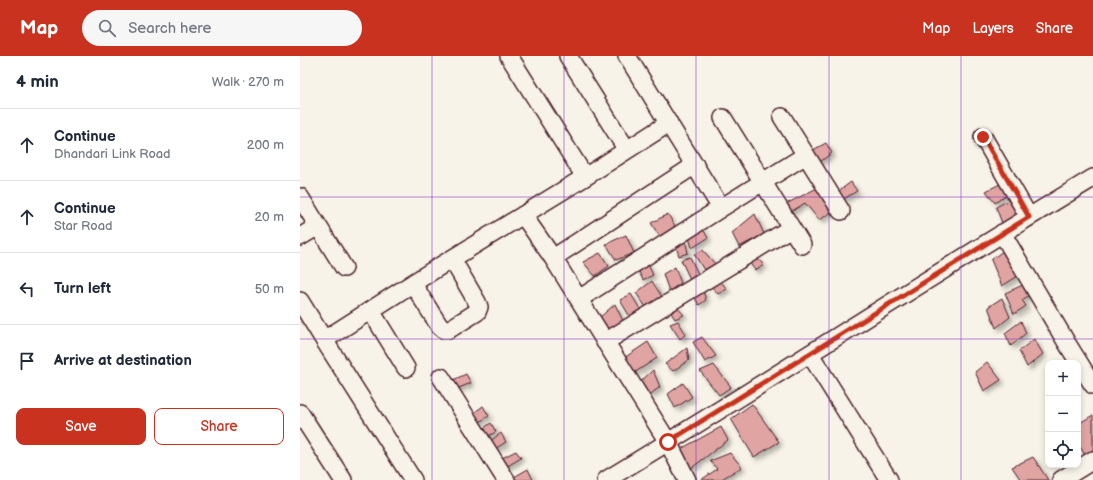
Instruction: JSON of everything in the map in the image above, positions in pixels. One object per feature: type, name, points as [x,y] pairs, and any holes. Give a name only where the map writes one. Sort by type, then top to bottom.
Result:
[{"type":"street","points":[[508,56],[585,177]]},
{"type":"street","points":[[568,56],[627,150]]},
{"type":"street","points":[[627,56],[721,208]]},
{"type":"street","points":[[782,117],[841,211]]},
{"type":"street","points":[[722,118],[802,245]]},
{"type":"street","points":[[324,340],[669,123]]},
{"type":"street","points":[[983,137],[1029,217]]},
{"type":"street","points":[[579,300],[806,155]]},
{"type":"street","points":[[553,258],[695,165]]},
{"type":"street","points":[[606,480],[1002,233],[1093,178]]},
{"type":"street","points":[[300,197],[344,268]]},
{"type":"street","points":[[523,216],[553,258],[668,442],[687,480]]},
{"type":"street","points":[[300,237],[318,226]]},
{"type":"street","points":[[605,342],[791,228]]},
{"type":"street","points":[[1002,233],[1093,385]]},
{"type":"street","points":[[413,284],[440,327],[444,330],[448,330],[477,312],[479,308],[477,302],[452,259]]},
{"type":"street","points":[[302,309],[324,340],[413,480]]},
{"type":"street","points":[[371,311],[406,368]]},
{"type":"street","points":[[810,354],[889,480]]},
{"type":"street","points":[[441,377],[506,480]]},
{"type":"street","points":[[300,413],[344,480]]},
{"type":"street","points":[[1061,480],[1093,460]]},
{"type":"building","points":[[826,143],[832,153],[813,167],[811,151]]},
{"type":"building","points":[[851,182],[857,191],[842,200],[836,193]]},
{"type":"building","points":[[1004,182],[1008,194],[995,203],[986,191]]},
{"type":"building","points":[[819,187],[835,210],[819,220],[805,203],[789,213],[784,205]]},
{"type":"building","points":[[1011,199],[1021,215],[1003,226],[996,207]]},
{"type":"building","points":[[668,214],[675,226],[660,237],[651,223]]},
{"type":"building","points":[[755,214],[764,234],[739,247],[732,233]]},
{"type":"building","points":[[702,227],[708,238],[692,248],[688,234]]},
{"type":"building","points":[[626,235],[634,253],[616,260],[606,244]]},
{"type":"building","points":[[685,239],[688,253],[679,256],[675,243]]},
{"type":"building","points":[[703,250],[715,264],[704,270],[694,254]]},
{"type":"building","points":[[1004,250],[1018,276],[1002,286],[991,260]]},
{"type":"building","points":[[600,253],[609,266],[595,276],[583,262]]},
{"type":"building","points":[[755,256],[764,265],[755,270],[748,261]]},
{"type":"building","points":[[690,257],[698,274],[690,279],[681,260]]},
{"type":"building","points":[[647,262],[653,275],[643,280],[637,268]]},
{"type":"building","points":[[675,267],[681,283],[669,291],[663,274]]},
{"type":"building","points":[[718,278],[727,289],[718,294],[708,282]]},
{"type":"building","points":[[652,281],[662,297],[646,307],[636,293]]},
{"type":"building","points":[[1025,284],[1031,294],[1022,300],[1026,306],[1014,314],[1005,293]]},
{"type":"building","points":[[703,290],[706,300],[699,305],[693,295]]},
{"type":"building","points":[[631,294],[640,309],[630,317],[620,300]]},
{"type":"building","points":[[1002,298],[1010,317],[996,328],[988,307]]},
{"type":"building","points":[[615,304],[623,321],[609,332],[599,318]]},
{"type":"building","points":[[675,305],[684,315],[675,319],[668,308]]},
{"type":"building","points":[[678,321],[686,334],[680,339],[670,324]]},
{"type":"building","points":[[1021,321],[1026,333],[1011,346],[1005,333]]},
{"type":"building","points":[[702,337],[716,356],[705,362],[693,342]]},
{"type":"building","points":[[1034,339],[1043,354],[1027,367],[1019,351]]},
{"type":"building","points":[[648,342],[657,358],[634,373],[624,358]]},
{"type":"building","points":[[687,348],[689,360],[673,371],[665,364]]},
{"type":"building","points":[[987,362],[1001,380],[984,391],[975,372]]},
{"type":"building","points":[[714,365],[731,387],[719,395],[700,371]]},
{"type":"building","points":[[653,370],[660,387],[648,396],[640,382]]},
{"type":"building","points":[[466,374],[471,383],[454,390],[451,381]]},
{"type":"building","points":[[683,383],[692,397],[675,408],[668,394]]},
{"type":"building","points":[[752,404],[779,442],[754,457],[731,419]]},
{"type":"building","points":[[483,406],[489,416],[476,424],[471,415]]},
{"type":"building","points":[[1093,415],[1093,452],[1086,457],[1081,448],[1081,422]]},
{"type":"building","points":[[491,423],[496,432],[484,438],[481,430]]},
{"type":"building","points":[[721,427],[728,440],[689,470],[679,450]]},
{"type":"building","points":[[501,433],[506,442],[493,450],[489,442]]},
{"type":"building","points":[[516,451],[521,458],[506,467],[500,459]]},
{"type":"building","points":[[730,453],[742,467],[720,480],[701,480],[717,469],[710,461]]},
{"type":"building","points":[[1033,457],[1048,480],[1021,480],[1012,467]]},
{"type":"building","points":[[528,469],[533,480],[516,480],[514,477]]},
{"type":"route","points":[[668,442],[1029,217],[983,137]]}]
